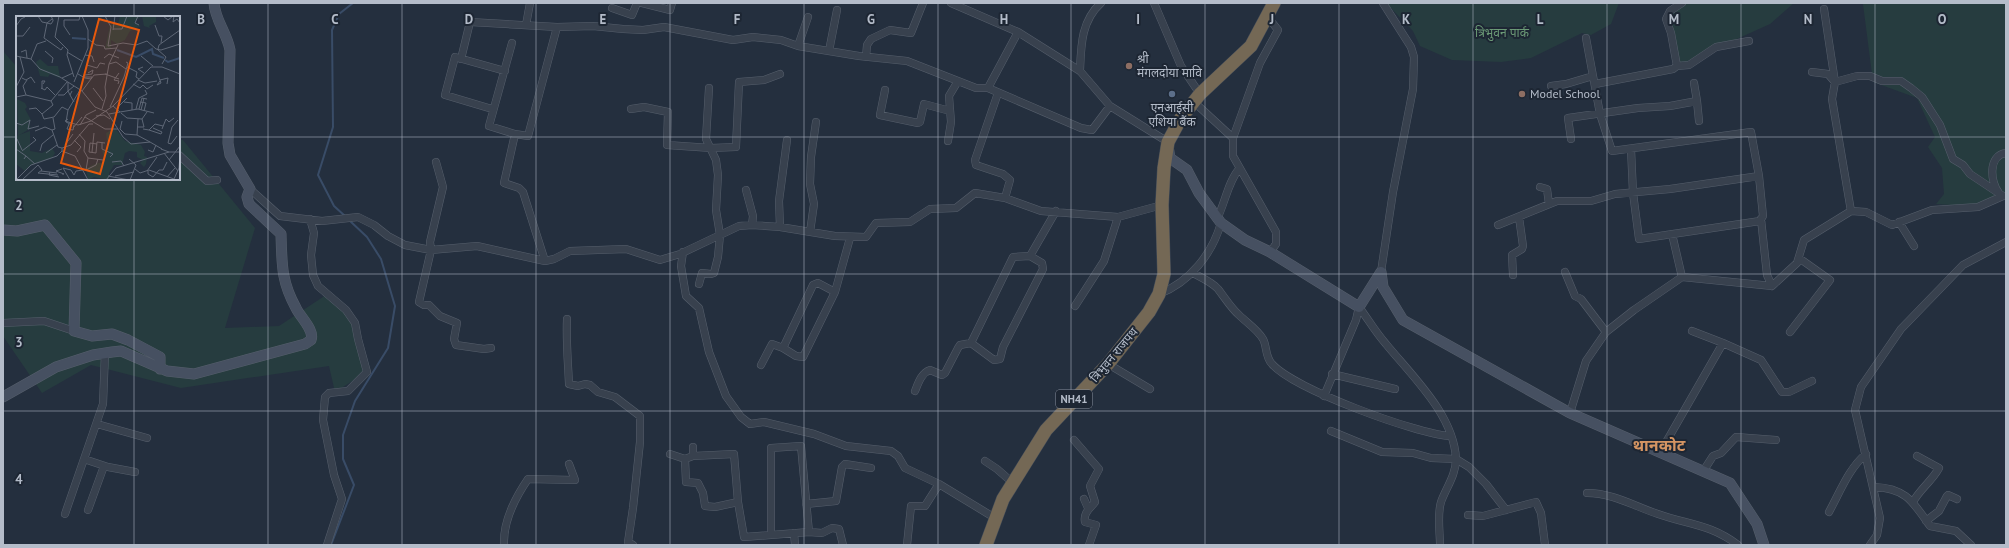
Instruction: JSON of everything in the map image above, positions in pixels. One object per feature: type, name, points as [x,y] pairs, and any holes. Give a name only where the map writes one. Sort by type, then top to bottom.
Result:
[{"type":"highway","name":"NH41","points":[[1162,205],[1164,168],[1168,142],[1181,118],[1197,98],[1251,46],[1274,3]]},
{"type":"highway","name":"त्रिभुवन राजपथ","points":[[986,545],[995,518],[1013,483],[1046,430],[1108,364],[1149,312],[1159,294],[1162,285],[1164,259],[1162,205]]},
{"type":"street","points":[[214,3],[216,16],[228,39],[230,50],[227,126],[230,155],[250,189],[280,216],[338,220],[353,217],[374,225],[388,236],[405,245],[431,250],[477,246],[545,261],[554,259],[570,251],[626,249],[660,260],[680,254],[739,226],[752,225],[780,227],[850,238],[866,238],[876,223],[910,222],[930,209],[956,208],[975,193],[1005,198],[1041,211],[1118,217],[1162,205]]},
{"type":"street","points":[[526,24],[530,3]]},
{"type":"street","points":[[612,8],[632,15],[637,3]]},
{"type":"street","points":[[642,3],[670,10],[672,3]]},
{"type":"street","points":[[866,57],[867,45],[871,39],[890,30],[911,33],[923,3]]},
{"type":"street","points":[[951,3],[1018,32],[1080,71],[1110,106],[1168,142],[1170,158],[1187,170],[1199,193],[1219,221],[1245,240],[1270,252],[1359,307],[1385,343],[1428,395],[1443,418],[1450,436],[1456,459],[1455,467],[1441,503],[1440,545]]},
{"type":"street","points":[[1154,3],[1181,66],[1197,98],[1233,138]]},
{"type":"street","points":[[1383,3],[1411,48],[1414,57],[1413,89],[1393,192],[1381,272],[1383,287],[1403,320],[1570,413],[1730,482],[1758,524],[1764,545]]},
{"type":"street","points":[[1677,66],[1671,33],[1666,19],[1670,11],[1682,3]]},
{"type":"street","points":[[1080,71],[1084,29],[1091,13],[1098,4]]},
{"type":"street","points":[[1824,9],[1835,82],[1832,99],[1851,211]]},
{"type":"street","points":[[829,51],[837,10]]},
{"type":"street","points":[[1267,16],[1278,30],[1260,63],[1233,138],[1233,156],[1276,232],[1276,244],[1270,252]]},
{"type":"street","points":[[798,46],[808,17]]},
{"type":"street","points":[[461,59],[470,22],[526,24],[557,27],[593,26],[643,30],[664,27],[733,40],[753,37],[781,40],[798,46],[866,57],[906,61],[976,88],[988,88],[1081,128],[1092,130],[1110,106]]},
{"type":"street","points":[[512,43],[505,71],[492,109],[489,126],[515,134],[528,136],[557,27]]},
{"type":"street","points":[[988,88],[1018,32]]},
{"type":"street","points":[[1586,38],[1600,114],[1612,151],[1751,132],[1759,176],[1763,216],[1761,219],[1768,275],[1772,286]]},
{"type":"street","points":[[1595,84],[1673,69],[1677,66],[1689,65],[1716,47],[1750,41]]},
{"type":"street","points":[[492,109],[445,96],[455,57],[505,71]]},
{"type":"street","points":[[1812,72],[1828,74],[1835,82]]},
{"type":"street","points":[[631,109],[644,107],[668,112],[667,145],[711,148],[736,147],[739,82],[764,80],[780,74]]},
{"type":"street","points":[[1551,86],[1566,84],[1593,76]]},
{"type":"street","points":[[1835,82],[1857,76],[1870,76],[1882,81],[1901,81],[1922,97],[1940,125],[1953,159],[1964,165],[1970,174],[2004,198]]},
{"type":"street","points":[[948,141],[951,122],[950,96],[958,81]]},
{"type":"street","points":[[1694,83],[1700,121]]},
{"type":"street","points":[[699,284],[702,273],[714,273],[718,257],[720,235],[716,210],[718,175],[716,160],[706,139],[709,88]]},
{"type":"street","points":[[885,90],[881,115],[918,123],[920,122],[924,104],[950,111]]},
{"type":"street","points":[[998,93],[975,160],[976,165],[1003,174],[1010,180],[1005,198]]},
{"type":"street","points":[[1571,139],[1568,118],[1638,108],[1670,106],[1697,101]]},
{"type":"street","points":[[810,232],[814,204],[810,178],[816,122]]},
{"type":"street","points":[[515,134],[504,183],[519,188],[523,192],[545,261]]},
{"type":"street","points":[[780,227],[779,201],[787,140]]},
{"type":"street","points":[[1631,149],[1633,193],[1639,239],[1760,221],[1761,219]]},
{"type":"street","points":[[2004,198],[1996,188],[1992,166],[1993,160],[2001,153],[2006,153]]},
{"type":"street","points":[[180,156],[207,181],[217,180]]},
{"type":"street","points":[[436,162],[444,187],[430,242],[431,250],[419,302],[424,305],[429,305],[440,316],[457,323],[454,339],[456,345],[484,349],[490,348]]},
{"type":"street","points":[[1159,294],[1193,273],[1216,240],[1219,221],[1233,176],[1239,169]]},
{"type":"street","points":[[1498,225],[1556,201],[1591,201],[1615,194],[1633,193],[1759,176]]},
{"type":"street","points":[[1540,187],[1548,189],[1549,204]]},
{"type":"street","points":[[3,397],[56,367],[105,353],[121,351],[160,369],[194,374],[305,344],[312,340],[312,333],[297,310],[286,289],[282,274],[282,234],[249,204],[247,197],[250,189]]},
{"type":"street","points":[[746,190],[753,216],[752,225]]},
{"type":"street","points":[[1570,413],[1586,361],[1606,332],[1634,310],[1682,277],[1772,286],[1797,263],[1804,240],[1851,211],[1866,212],[1892,225],[1932,210],[1978,207],[2004,198]]},
{"type":"street","points":[[1030,256],[1056,211]]},
{"type":"street","points":[[1075,306],[1104,261],[1118,217]]},
{"type":"street","points":[[1513,275],[1512,255],[1522,249],[1523,246],[1519,217]]},
{"type":"street","points":[[310,219],[314,234],[312,255],[313,275],[318,286],[346,310],[355,322],[367,372],[348,391],[330,393],[325,397],[323,420],[334,475],[342,499],[327,545]]},
{"type":"street","points":[[1899,222],[1914,246]]},
{"type":"street","points":[[3,230],[17,231],[45,225],[76,263],[74,331]]},
{"type":"street","points":[[1672,234],[1682,277]]},
{"type":"street","points":[[761,365],[772,344],[783,348],[796,356],[803,357],[835,292],[850,238]]},
{"type":"street","points":[[1870,545],[1877,535],[1880,518],[1855,410],[1861,387],[1901,329],[1964,265],[2006,242]]},
{"type":"street","points":[[683,252],[681,266],[686,296],[699,308],[709,352],[726,396],[741,418],[750,424],[764,422],[814,434],[846,446],[891,451],[898,456],[905,468],[940,484],[995,518]]},
{"type":"street","points":[[915,391],[927,371],[930,370],[942,375],[945,374],[960,345],[971,343],[994,360],[1000,359],[1003,346],[1043,269],[1042,263],[1030,256],[1013,257],[971,343]]},
{"type":"street","points":[[1790,332],[1830,280],[1799,258]]},
{"type":"street","points":[[1324,396],[1356,320],[1359,307],[1381,272]]},
{"type":"street","points":[[1565,272],[1575,296],[1582,299],[1606,332]]},
{"type":"street","points":[[1193,273],[1213,284],[1238,315],[1257,331],[1264,340],[1266,352],[1271,364],[1295,380],[1324,396],[1435,435],[1450,436]]},
{"type":"street","points":[[783,348],[813,285],[818,283],[835,292]]},
{"type":"street","points":[[567,319],[566,343],[570,365],[569,384],[578,386],[585,384],[590,385],[598,392],[615,397],[640,416],[640,442],[633,508],[628,533],[628,542],[633,545]]},
{"type":"street","points":[[3,323],[44,321],[92,336],[112,334],[128,340],[160,357],[160,369]]},
{"type":"street","points":[[1692,331],[1760,360],[1782,392],[1789,392],[1812,381]]},
{"type":"street","points":[[1661,451],[1723,343]]},
{"type":"street","points":[[65,514],[103,404],[105,353]]},
{"type":"street","points":[[1108,364],[1150,389]]},
{"type":"street","points":[[1332,374],[1395,389]]},
{"type":"street","points":[[97,424],[147,438]]},
{"type":"street","points":[[1331,431],[1382,452],[1413,453],[1431,458],[1456,459],[1469,467],[1486,484],[1506,510]]},
{"type":"street","points":[[1704,470],[1713,456],[1721,453],[1736,437],[1776,440]]},
{"type":"street","points":[[1074,440],[1099,469],[1090,486],[1095,502],[1088,508],[1084,518],[1085,522],[1095,524],[1096,527],[1089,545]]},
{"type":"street","points":[[772,535],[771,448],[801,446],[809,532]]},
{"type":"street","points":[[693,447],[693,456]]},
{"type":"street","points":[[670,454],[685,459],[693,456],[734,454],[738,502],[744,537],[809,532],[822,533],[832,528],[839,528],[843,545]]},
{"type":"street","points":[[1829,512],[1843,483],[1851,474],[1858,461],[1866,454]]},
{"type":"street","points":[[1913,502],[1919,492],[1935,476],[1939,468],[1917,456]]},
{"type":"street","points":[[84,459],[104,466],[135,472]]},
{"type":"street","points":[[685,459],[686,482],[698,483],[703,493],[705,506],[727,505],[738,502]]},
{"type":"street","points":[[985,461],[1013,483]]},
{"type":"street","points":[[504,545],[504,532],[509,515],[528,479],[575,480],[570,464]]},
{"type":"street","points":[[806,504],[836,501],[842,468],[845,464],[870,468]]},
{"type":"street","points":[[88,510],[104,466]]},
{"type":"street","points":[[906,545],[910,506],[925,506],[940,484]]},
{"type":"street","points":[[1874,487],[1888,488],[1911,499],[1930,526],[1956,531],[1971,545]]},
{"type":"street","points":[[1587,493],[1602,493],[1664,516],[1708,528],[1722,534],[1738,545]]},
{"type":"street","points":[[1926,521],[1939,511],[1946,496],[1948,495],[1957,499]]},
{"type":"street","points":[[1084,499],[1088,508]]},
{"type":"street","points":[[1468,514],[1483,516],[1536,502],[1541,513],[1545,545]]},
{"type":"street","points":[[794,533],[795,545]]},
{"type":"green space","name":"त्रिभुवन पार्क","points":[[1386,3],[1619,3],[1611,24],[1591,35],[1582,33],[1531,58],[1501,62],[1452,60],[1420,46],[1413,31]]},
{"type":"green space","points":[[1683,3],[1794,3],[1770,24],[1677,66],[1666,19]]},
{"type":"green space","points":[[1859,3],[2006,3],[2006,193],[1978,207],[1936,204],[1944,194],[1942,168],[1928,147],[1935,137],[1917,98],[1873,82],[1863,4]]},
{"type":"green space","points":[[3,51],[16,66],[16,180],[180,180],[180,140],[183,140],[255,228],[225,328],[279,326],[326,295],[355,323],[365,373],[335,392],[329,366],[181,388],[91,365],[42,393],[3,336]]},
{"type":"waterway","points":[[345,216],[334,206],[318,175],[333,127],[332,30],[339,14],[353,3]]},
{"type":"waterway","points":[[331,545],[354,485],[343,459],[343,435],[355,401],[388,348],[395,306],[381,259],[367,237],[349,220]]},
{"type":"place","name":"श्री मंगलदोया मावि","points":[[1129,66]]},
{"type":"place","name":"एनआईसी एशिया बैंक","points":[[1172,94]]},
{"type":"place","name":"Model School","points":[[1522,94]]},
{"type":"district","name":"थानकोट","points":[[1659,445]]}]
